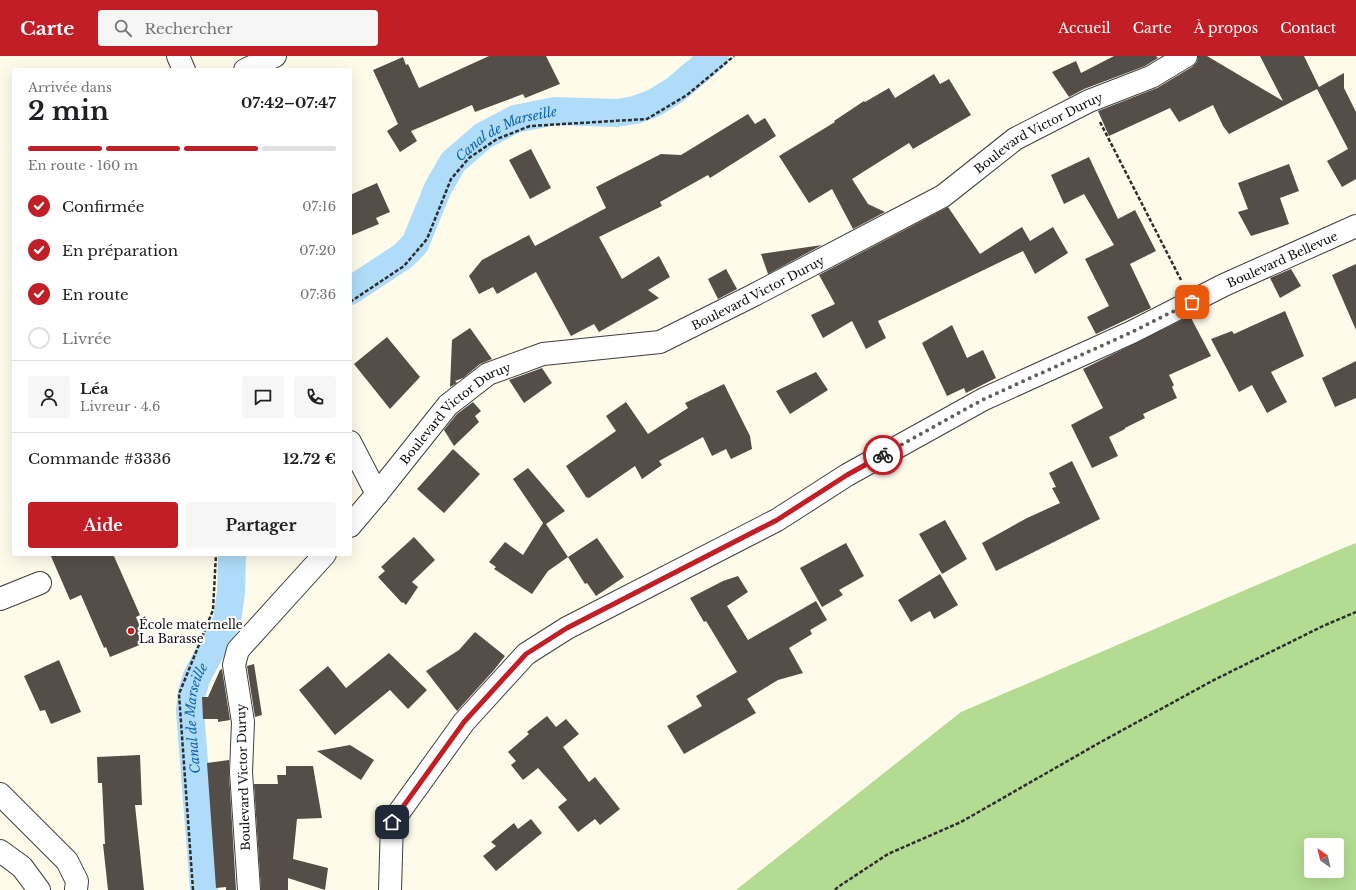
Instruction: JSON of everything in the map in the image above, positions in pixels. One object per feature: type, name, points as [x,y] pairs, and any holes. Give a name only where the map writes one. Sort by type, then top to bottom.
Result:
[{"type":"street","points":[[178,56],[183,68]]},
{"type":"street","points":[[249,68],[275,56]]},
{"type":"street","name":"Boulevard Victor Duruy","points":[[352,524],[448,405],[488,374],[543,354],[660,342],[752,296],[943,196],[1015,139],[1089,101],[1151,77],[1186,56]]},
{"type":"street","name":"Boulevard Bellevue","points":[[390,890],[392,822],[464,722],[526,654],[567,628],[777,520],[847,475],[984,399],[1132,332],[1224,285],[1356,226]]},
{"type":"street","points":[[352,446],[377,494]]},
{"type":"street","name":"Boulevard Victor Duruy","points":[[249,890],[241,772],[243,722],[234,665],[238,650],[323,556]]},
{"type":"street","points":[[0,599],[40,583]]},
{"type":"street","points":[[0,794],[67,860],[77,881],[76,890]]},
{"type":"street","points":[[0,851],[22,867],[39,890]]},
{"type":"path","points":[[352,301],[404,266],[427,239],[452,179],[470,158],[497,138],[530,126],[646,119],[687,95],[734,56]]},
{"type":"path","points":[[1089,101],[1192,302]]},
{"type":"path","points":[[193,890],[179,694],[213,610],[216,556]]},
{"type":"path","points":[[835,890],[888,854],[961,822],[1212,682],[1323,626],[1356,612]]},
{"type":"green space","points":[[1356,543],[1356,890],[736,890],[961,712]]},
{"type":"building","points":[[489,56],[546,56],[560,84],[525,98],[523,94],[475,112],[472,105],[411,131],[417,141],[400,152],[387,131],[398,124],[373,70],[403,57],[406,65],[408,64],[419,88]]},
{"type":"building","points":[[1114,56],[1156,56],[1158,58],[1145,66],[1084,89],[1069,97],[1052,72],[1076,61],[1081,73]]},
{"type":"building","points":[[1198,56],[1207,56],[1283,101],[1260,56],[1304,56],[1319,87],[1344,73],[1344,88],[1356,112],[1356,179],[1342,187],[1327,161],[1348,149],[1317,89],[1229,134],[1223,126],[1213,105],[1179,122],[1170,108],[1109,136],[1098,111],[1157,88],[1192,67],[1197,62]]},
{"type":"building","points":[[934,74],[940,84],[949,79],[971,115],[913,149],[909,143],[852,179],[868,204],[885,212],[853,229],[832,189],[809,203],[779,156],[835,122],[834,121],[864,101],[865,102],[889,88],[895,98]]},
{"type":"building","points":[[748,114],[755,124],[765,118],[776,136],[710,178],[708,175],[660,202],[662,206],[599,237],[622,279],[659,256],[670,277],[648,290],[659,298],[599,332],[594,324],[571,336],[536,272],[497,294],[493,287],[479,294],[469,276],[482,260],[529,235],[535,246],[606,208],[596,187],[661,154],[681,155]]},
{"type":"building","points":[[531,149],[551,188],[530,199],[509,160]]},
{"type":"building","points":[[1089,157],[1118,219],[1135,210],[1156,251],[1130,264],[1151,308],[1096,334],[1087,317],[1109,306],[1085,259],[1114,245],[1084,194],[1064,204],[1051,175]]},
{"type":"building","points":[[1289,164],[1299,191],[1280,198],[1289,224],[1251,236],[1238,212],[1248,209],[1238,183]]},
{"type":"building","points":[[377,183],[390,212],[376,218],[379,224],[352,235],[352,194]]},
{"type":"building","points":[[948,207],[980,254],[1022,227],[1030,241],[1053,227],[1068,253],[1035,274],[1023,251],[878,321],[886,338],[866,349],[852,321],[823,338],[811,315],[835,304],[819,275]]},
{"type":"building","points":[[822,245],[768,274],[761,254]]},
{"type":"building","points":[[1356,264],[1356,330],[1332,275]]},
{"type":"building","points":[[726,269],[737,289],[718,299],[708,279]]},
{"type":"building","points":[[1291,269],[1301,286],[1280,298],[1270,278]]},
{"type":"building","points":[[1285,311],[1304,356],[1271,372],[1287,402],[1267,413],[1252,385],[1239,392],[1211,339],[1232,331],[1234,334]]},
{"type":"building","points":[[1190,316],[1211,356],[1169,375],[1174,385],[1172,387],[1177,398],[1143,414],[1145,418],[1109,437],[1118,456],[1092,468],[1071,425],[1103,408],[1083,369]]},
{"type":"building","points":[[952,325],[967,358],[983,350],[996,378],[966,393],[964,388],[947,396],[922,343]]},
{"type":"building","points":[[470,328],[492,359],[480,364],[463,378],[455,381],[457,383],[450,387],[452,340]]},
{"type":"building","points":[[387,337],[420,377],[390,409],[354,364]]},
{"type":"building","points":[[1356,361],[1356,398],[1335,407],[1322,378]]},
{"type":"building","points":[[542,368],[552,383],[524,403],[509,380]]},
{"type":"building","points":[[816,372],[828,390],[790,414],[776,391]]},
{"type":"building","points":[[724,384],[750,436],[752,449],[731,459],[726,449],[712,456],[703,437],[659,461],[662,465],[642,479],[635,466],[589,498],[586,497],[566,466],[616,431],[606,416],[626,402],[648,434],[688,408],[685,403]]},
{"type":"building","points":[[473,402],[481,411],[475,416],[479,422],[454,446],[444,430],[457,414]]},
{"type":"building","points":[[453,449],[480,474],[444,513],[417,489]]},
{"type":"building","points":[[1072,461],[1100,519],[996,571],[982,543],[1027,518],[1060,503],[1052,488],[1056,487],[1049,473]]},
{"type":"building","points":[[528,468],[565,511],[546,524],[568,557],[548,571],[532,594],[494,569],[496,567],[489,562],[505,542],[523,555],[543,523],[513,479]]},
{"type":"building","points":[[945,520],[967,559],[942,574],[919,534]]},
{"type":"building","points":[[414,537],[435,560],[412,582],[418,587],[406,605],[403,602],[402,603],[378,577],[385,571],[381,567]]},
{"type":"building","points":[[597,538],[624,577],[596,596],[587,583],[585,584],[568,557]]},
{"type":"building","points":[[846,543],[864,576],[839,590],[843,595],[822,607],[800,568]]},
{"type":"building","points":[[51,556],[114,556],[140,615],[136,617],[144,636],[140,638],[142,644],[110,657],[106,647],[104,648],[81,595],[70,600]]},
{"type":"building","points":[[940,574],[958,605],[934,619],[930,611],[911,622],[898,600]]},
{"type":"building","points":[[738,576],[748,592],[727,606],[748,640],[816,601],[827,620],[810,630],[812,634],[789,648],[803,673],[778,680],[747,699],[756,713],[684,754],[667,726],[702,706],[696,696],[737,672],[690,598],[723,581]]},
{"type":"building","points":[[475,632],[505,656],[457,711],[426,671],[459,650]]},
{"type":"building","points":[[389,653],[427,690],[408,709],[390,690],[335,735],[299,690],[328,666],[346,688]]},
{"type":"building","points":[[59,660],[81,712],[51,724],[45,710],[40,711],[24,676]]},
{"type":"building","points":[[254,664],[262,715],[255,717],[247,666]]},
{"type":"building","points":[[222,669],[230,720],[218,722],[218,719],[203,719],[202,697],[208,697],[220,670]]},
{"type":"building","points":[[547,716],[556,727],[566,719],[579,734],[563,747],[589,782],[595,777],[620,809],[600,825],[595,819],[578,832],[558,807],[567,800],[538,768],[523,780],[511,765],[516,761],[508,752],[529,734],[527,732]]},
{"type":"building","points":[[350,745],[374,760],[361,780],[317,751]]},
{"type":"building","points":[[140,755],[142,805],[135,805],[144,890],[108,890],[103,844],[105,844],[102,783],[98,783],[97,757]]},
{"type":"building","points":[[229,760],[236,890],[226,890],[226,887],[216,888],[207,763]]},
{"type":"building","points":[[286,766],[313,766],[322,818],[297,819],[293,859],[328,868],[325,890],[288,878],[288,890],[261,890],[254,784],[278,784],[277,775],[286,775]]},
{"type":"building","points":[[531,819],[542,833],[496,871],[483,856],[496,846],[491,842],[514,823],[518,829]]},
{"type":"waterway","name":"Canal de Marseille","points":[[352,290],[403,256],[415,244],[438,188],[453,162],[483,136],[515,119],[555,111],[617,113],[635,110],[654,103],[675,90],[715,56]]},
{"type":"waterway","name":"Canal de Marseille","points":[[204,890],[190,711],[192,692],[197,676],[227,621],[231,592],[232,556]]},
{"type":"way so far","points":[[883,455],[984,399],[1053,369],[1192,302]]},
{"type":"place","name":"École maternelle La Barasse","points":[[131,631]]},
{"type":"route","points":[[392,822],[464,722],[526,654],[567,628],[777,520],[847,475],[883,455]]}]
